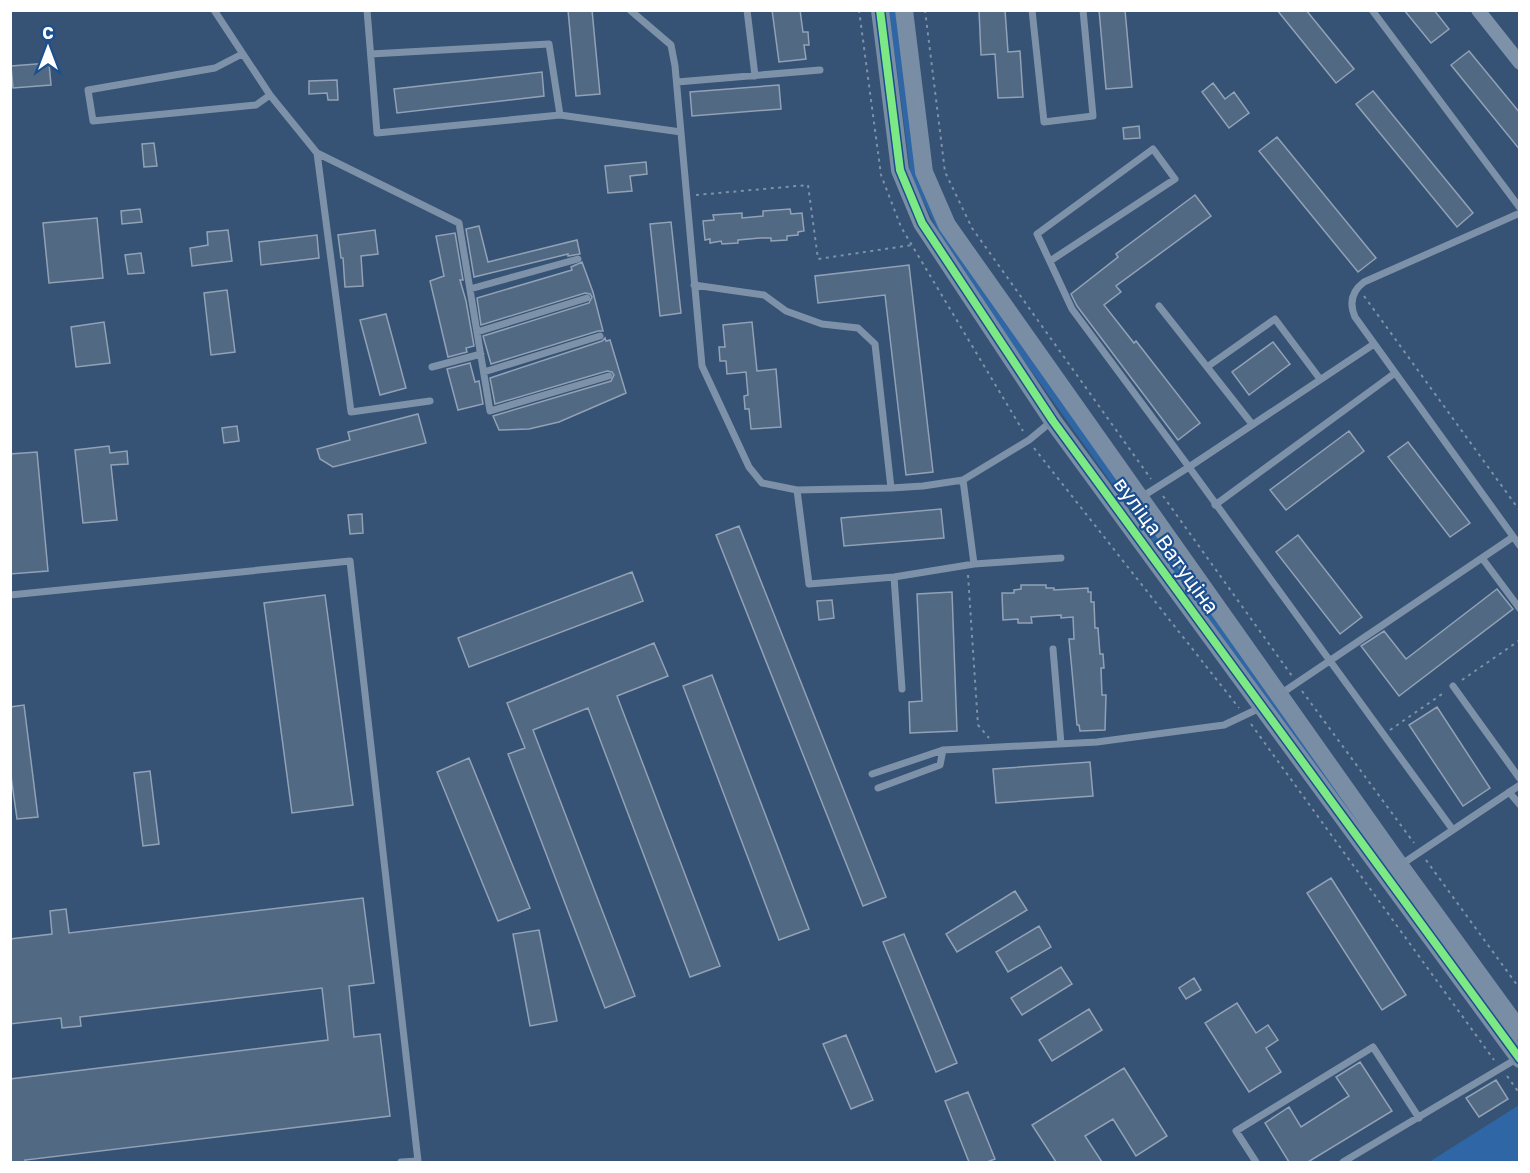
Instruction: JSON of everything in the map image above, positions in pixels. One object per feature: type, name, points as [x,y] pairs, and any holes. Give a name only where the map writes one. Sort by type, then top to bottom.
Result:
[{"type":"street","name":"вуліца Ватуціна","points":[[880,10],[900,170],[922,223],[1053,421],[1519,1059]]},
{"type":"street","name":"вуліца Ватуціна","points":[[904,10],[924,172],[947,225],[1400,866],[1520,1030]]},
{"type":"street","points":[[1478,10],[1520,63]]},
{"type":"lane","points":[[214,10],[270,95],[317,153],[459,223],[490,411],[609,376]]},
{"type":"lane","points":[[368,10],[377,133],[560,115],[681,132]]},
{"type":"lane","points":[[630,10],[671,45],[677,82],[702,366],[750,467],[762,483],[797,489],[891,488],[963,480],[1029,440],[1053,421]]},
{"type":"lane","points":[[747,10],[755,76]]},
{"type":"lane","points":[[1032,10],[1044,122],[1093,116],[1083,10]]},
{"type":"lane","points":[[1372,10],[1520,208]]},
{"type":"lane","points":[[371,54],[549,44],[560,115]]},
{"type":"lane","points":[[242,54],[215,68],[88,90],[93,121],[256,105],[270,95]]},
{"type":"lane","points":[[677,82],[820,70]]},
{"type":"lane","points":[[1050,261],[1175,179],[1153,148],[1037,234],[1072,309],[1203,484],[1215,505],[1453,830]]},
{"type":"lane","points":[[317,153],[351,412],[430,401]]},
{"type":"lane","points":[[1520,213],[1364,282],[1358,287],[1352,301],[1352,309],[1374,344],[1520,546]]},
{"type":"lane","points":[[470,289],[578,259]]},
{"type":"lane","points":[[694,285],[764,295],[786,311],[822,324],[858,328],[875,344],[891,488]]},
{"type":"lane","points":[[477,332],[587,298]]},
{"type":"lane","points":[[1159,306],[1252,424]]},
{"type":"lane","points":[[1207,367],[1275,319],[1320,379]]},
{"type":"lane","points":[[484,372],[600,336]]},
{"type":"lane","points":[[1140,498],[1374,344]]},
{"type":"lane","points":[[432,367],[481,354]]},
{"type":"lane","points":[[1215,505],[1395,374]]},
{"type":"lane","points":[[963,480],[970,565]]},
{"type":"lane","points":[[797,489],[808,584],[894,577],[970,565],[1061,558]]},
{"type":"lane","points":[[872,774],[944,750],[1097,742],[1224,725],[1263,706],[1513,537]]},
{"type":"lane","points":[[1482,558],[1520,609]]},
{"type":"lane","points":[[10,595],[350,561],[417,1162],[401,1162]]},
{"type":"lane","points":[[894,577],[902,689]]},
{"type":"lane","points":[[1053,649],[1061,744]]},
{"type":"lane","points":[[1453,686],[1520,779]]},
{"type":"lane","points":[[878,788],[940,765],[944,750]]},
{"type":"lane","points":[[1400,866],[1520,785]]},
{"type":"lane","points":[[1509,792],[1520,805]]},
{"type":"lane","points":[[1256,1162],[1236,1131],[1373,1047],[1419,1118]]},
{"type":"lane","points":[[1343,1162],[1519,1059]]},
{"type":"path","points":[[925,10],[945,172],[972,228],[1296,683],[1520,989]]},
{"type":"path","points":[[686,195],[808,185],[818,259],[912,245]]},
{"type":"path","points":[[1358,287],[1520,511]]},
{"type":"path","points":[[970,565],[969,582],[978,725],[997,747]]},
{"type":"shaded area","points":[[889,11],[897,11],[918,178],[1399,876],[1519,1041],[1519,1050],[1393,878],[953,261],[911,177]]},
{"type":"shaded area","points":[[1519,1105],[1519,1162],[1429,1162]]},
{"type":"building","points":[[568,10],[592,10],[600,94],[576,96]]},
{"type":"building","points":[[772,10],[800,10],[803,32],[808,32],[809,45],[804,45],[806,59],[779,62]]},
{"type":"building","points":[[979,10],[1005,10],[1008,52],[1020,51],[1023,97],[998,98],[995,54],[981,55]]},
{"type":"building","points":[[1099,10],[1125,10],[1132,87],[1106,89]]},
{"type":"building","points":[[1277,10],[1306,10],[1354,69],[1336,83]]},
{"type":"building","points":[[1404,10],[1434,10],[1449,29],[1431,43]]},
{"type":"building","points":[[1469,51],[1520,113],[1520,150],[1451,65]]},
{"type":"building","points":[[49,63],[51,85],[13,88],[11,66]]},
{"type":"building","points":[[542,72],[544,96],[397,113],[394,89]]},
{"type":"building","points":[[337,80],[338,100],[328,100],[327,93],[309,94],[309,81]]},
{"type":"building","points":[[1213,83],[1225,99],[1234,92],[1249,113],[1229,128],[1202,92]]},
{"type":"building","points":[[779,85],[781,109],[692,116],[690,92]]},
{"type":"building","points":[[1373,91],[1473,213],[1457,227],[1356,104]]},
{"type":"building","points":[[1139,126],[1140,138],[1124,139],[1123,128]]},
{"type":"building","points":[[1277,137],[1376,258],[1358,272],[1259,151]]},
{"type":"building","points":[[154,143],[157,166],[144,167],[142,144]]},
{"type":"building","points":[[646,162],[647,174],[630,176],[632,191],[608,193],[605,166]]},
{"type":"building","points":[[1195,195],[1211,216],[1116,286],[1121,292],[1104,305],[1134,343],[1136,341],[1200,423],[1178,440],[1077,306],[1071,294],[1118,257],[1116,254]]},
{"type":"building","points":[[140,209],[142,222],[122,224],[121,211]]},
{"type":"building","points":[[790,209],[791,214],[802,213],[804,231],[798,232],[798,235],[787,236],[787,240],[771,241],[771,238],[760,238],[722,244],[721,241],[710,243],[710,239],[705,240],[703,221],[714,220],[713,215],[742,213],[742,218],[763,216],[763,211]]},
{"type":"building","points":[[97,218],[103,278],[49,283],[43,223]]},
{"type":"building","points":[[671,222],[681,313],[660,316],[650,224]]},
{"type":"building","points":[[479,226],[488,262],[577,240],[580,254],[568,256],[568,254],[474,277],[466,229]]},
{"type":"building","points":[[228,230],[232,261],[192,266],[190,248],[208,245],[207,232]]},
{"type":"building","points":[[375,230],[378,254],[361,256],[363,286],[345,287],[343,258],[341,258],[338,235]]},
{"type":"building","points":[[455,233],[463,280],[460,280],[474,346],[466,348],[467,352],[448,357],[430,281],[444,276],[436,236]]},
{"type":"building","points":[[317,235],[319,258],[261,265],[259,242]]},
{"type":"building","points":[[141,253],[144,273],[128,274],[125,255]]},
{"type":"building","points":[[582,262],[603,331],[491,364],[483,336],[589,303],[592,297],[585,293],[481,325],[477,298],[572,270],[571,267]]},
{"type":"building","points":[[909,265],[933,472],[906,475],[885,295],[818,303],[815,276]]},
{"type":"building","points":[[227,290],[235,352],[211,355],[204,293]]},
{"type":"building","points":[[386,314],[406,388],[380,395],[360,320]]},
{"type":"building","points":[[104,322],[110,363],[76,367],[71,327]]},
{"type":"building","points":[[752,322],[757,371],[776,369],[781,427],[751,429],[749,409],[745,409],[744,396],[748,395],[746,372],[727,374],[726,361],[720,361],[719,347],[725,347],[723,325]]},
{"type":"building","points":[[605,338],[606,341],[610,340],[626,393],[559,422],[529,429],[499,430],[493,416],[611,381],[614,375],[607,371],[495,404],[490,378],[602,341]]},
{"type":"building","points":[[1273,342],[1290,364],[1249,395],[1232,372]]},
{"type":"building","points":[[470,363],[475,382],[479,381],[483,404],[458,410],[447,369]]},
{"type":"building","points":[[418,414],[426,443],[333,467],[320,459],[317,449],[350,440],[348,432]]},
{"type":"building","points":[[237,426],[239,441],[224,443],[222,428]]},
{"type":"building","points":[[1349,431],[1364,451],[1286,510],[1270,490]]},
{"type":"building","points":[[1408,442],[1470,523],[1450,537],[1388,457]]},
{"type":"building","points":[[109,446],[110,453],[127,451],[128,464],[111,465],[117,520],[83,523],[75,450]]},
{"type":"building","points":[[37,452],[48,571],[10,574],[10,454]]},
{"type":"building","points":[[941,509],[944,538],[844,546],[841,518]]},
{"type":"building","points":[[362,514],[363,533],[350,534],[348,515]]},
{"type":"building","points":[[739,526],[886,897],[863,906],[716,535]]},
{"type":"building","points":[[1298,535],[1362,617],[1340,634],[1276,552]]},
{"type":"building","points":[[632,572],[643,601],[469,667],[458,638]]},
{"type":"building","points":[[1021,585],[1046,585],[1046,588],[1054,588],[1054,590],[1088,588],[1088,592],[1091,592],[1100,654],[1103,654],[1104,668],[1101,668],[1102,695],[1106,695],[1105,730],[1080,731],[1077,725],[1069,639],[1074,639],[1073,617],[1061,618],[1061,615],[1031,617],[1032,623],[1018,623],[1018,619],[1003,620],[1002,593],[1014,593],[1014,590],[1021,589]]},
{"type":"building","points":[[1497,589],[1513,609],[1399,696],[1361,646],[1384,631],[1406,659]]},
{"type":"building","points":[[952,592],[957,731],[910,733],[909,702],[922,701],[917,594]]},
{"type":"building","points":[[325,595],[353,805],[292,813],[264,603]]},
{"type":"building","points":[[832,600],[834,618],[819,620],[817,601]]},
{"type":"building","points":[[654,643],[668,676],[617,696],[720,966],[690,977],[588,708],[533,730],[635,996],[605,1008],[508,754],[525,748],[507,703]]},
{"type":"building","points":[[712,675],[809,929],[779,940],[683,686]]},
{"type":"building","points":[[24,705],[38,817],[17,819],[10,769],[10,707]]},
{"type":"building","points":[[1437,707],[1490,788],[1463,806],[1409,725]]},
{"type":"building","points":[[469,758],[530,908],[498,921],[437,772]]},
{"type":"building","points":[[1090,762],[1093,796],[996,803],[993,769]]},
{"type":"building","points":[[150,771],[159,844],[143,846],[134,773]]},
{"type":"building","points":[[1331,878],[1406,995],[1382,1010],[1307,893]]},
{"type":"building","points":[[1015,891],[1027,910],[957,952],[946,934]]},
{"type":"building","points":[[363,898],[374,983],[349,986],[354,1037],[380,1034],[390,1116],[25,1160],[26,1162],[10,1162],[10,1079],[328,1040],[322,988],[80,1017],[81,1026],[62,1028],[61,1018],[10,1024],[10,939],[52,934],[50,911],[66,909],[69,933]]},
{"type":"building","points":[[1039,926],[1051,947],[1008,972],[996,952]]},
{"type":"building","points":[[539,930],[557,1021],[530,1026],[513,934]]},
{"type":"building","points":[[904,934],[957,1063],[936,1072],[883,942]]},
{"type":"building","points":[[1061,967],[1072,984],[1022,1015],[1011,998]]},
{"type":"building","points":[[1194,978],[1201,990],[1186,999],[1179,988]]},
{"type":"building","points":[[1237,1003],[1256,1033],[1268,1025],[1278,1040],[1266,1048],[1281,1072],[1249,1092],[1205,1023]]},
{"type":"building","points":[[1089,1009],[1102,1030],[1052,1061],[1039,1040]]},
{"type":"building","points":[[846,1035],[873,1100],[851,1109],[823,1044]]},
{"type":"building","points":[[1360,1062],[1392,1111],[1308,1162],[1289,1162],[1265,1123],[1289,1107],[1301,1127],[1349,1096],[1336,1077]]},
{"type":"building","points":[[1124,1068],[1167,1136],[1136,1156],[1113,1119],[1085,1136],[1102,1162],[1056,1162],[1032,1125]]},
{"type":"building","points":[[1496,1080],[1508,1099],[1479,1117],[1466,1098]]},
{"type":"building","points":[[968,1092],[995,1159],[987,1162],[969,1162],[945,1101]]},
{"type":"cycle path","points":[[880,10],[900,170],[922,223],[1053,421],[1520,1059]]}]
